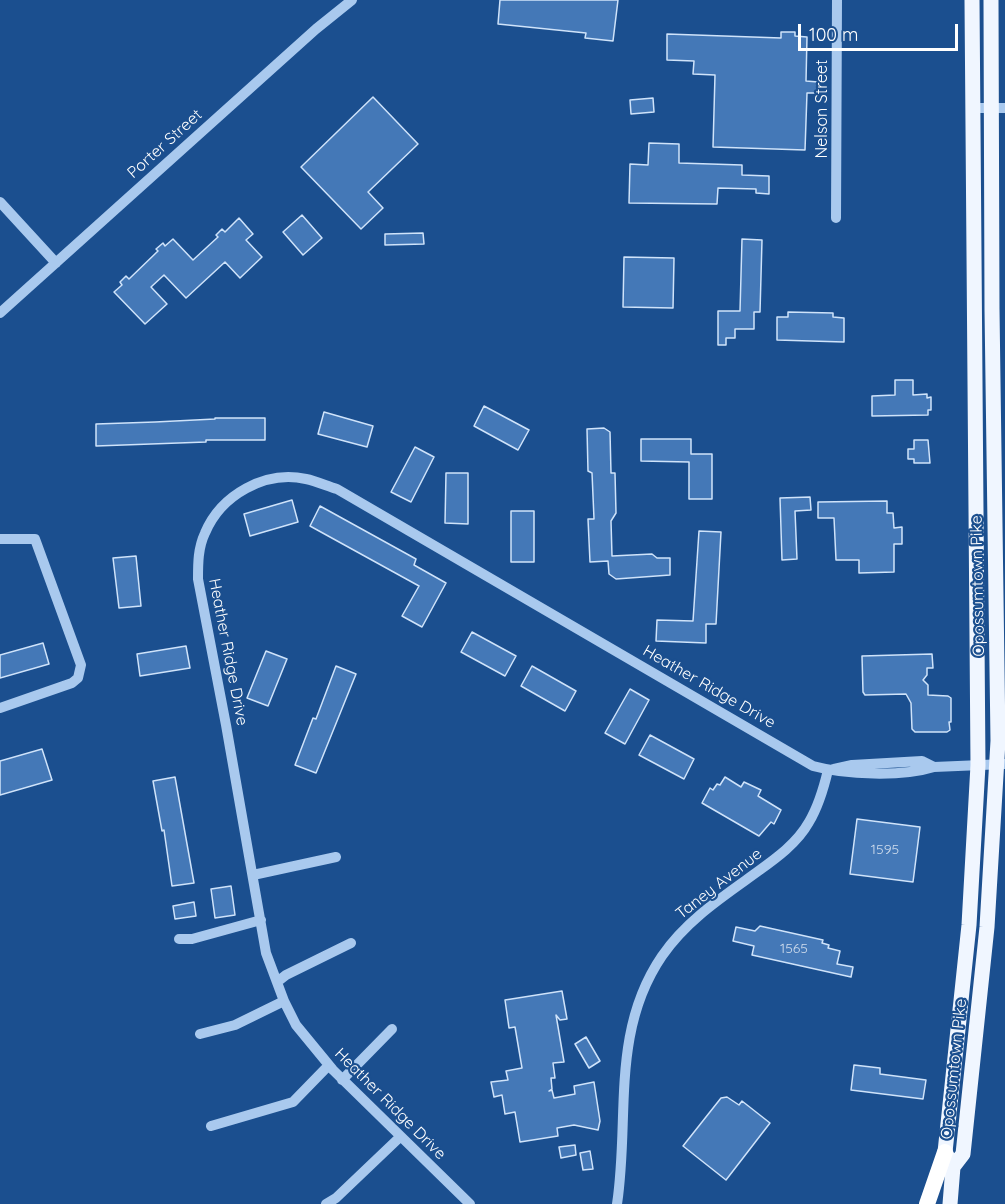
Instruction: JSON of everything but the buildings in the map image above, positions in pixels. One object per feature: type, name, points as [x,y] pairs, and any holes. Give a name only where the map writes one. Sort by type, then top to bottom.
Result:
[{"type":"highway","points":[[927,1204],[949,1160]]},
{"type":"main road","name":"Opossumtown Pike","points":[[950,1204],[949,1160],[969,925],[978,765],[972,0]]},
{"type":"main road","name":"Opossumtown Pike","points":[[949,1160],[963,1154],[987,927],[1001,764],[998,741],[992,297],[998,108],[991,0]]},
{"type":"street","name":"Porter Street","points":[[0,313],[316,29],[352,0]]},
{"type":"street","name":"Nelson Street","points":[[836,218],[837,0]]},
{"type":"street","points":[[974,108],[998,108]]},
{"type":"street","points":[[0,202],[56,263]]},
{"type":"street","name":"Heather Ridge Drive","points":[[471,1204],[342,1080],[296,1025],[276,982],[266,953],[198,579],[198,555],[204,534],[213,517],[237,493],[264,480],[286,477],[305,478],[337,489],[804,762],[828,770]]},
{"type":"street","points":[[0,539],[35,540],[81,665],[78,678],[72,683],[0,708]]},
{"type":"street","points":[[828,770],[852,765],[922,761],[934,767],[1001,764]]},
{"type":"street","name":"Taney Avenue","points":[[617,1204],[621,1176],[627,1050],[632,1020],[644,989],[661,957],[677,936],[720,899],[782,854],[800,835],[810,821],[828,770]]},
{"type":"street","points":[[253,875],[336,857]]},
{"type":"street","points":[[179,939],[192,939],[261,920]]},
{"type":"street","points":[[276,982],[351,943]]},
{"type":"street","points":[[200,1034],[235,1025],[284,1001]]},
{"type":"street","points":[[342,1080],[392,1029]]},
{"type":"street","points":[[211,1126],[293,1102],[329,1065]]},
{"type":"street","points":[[326,1204],[336,1198],[400,1137]]}]
